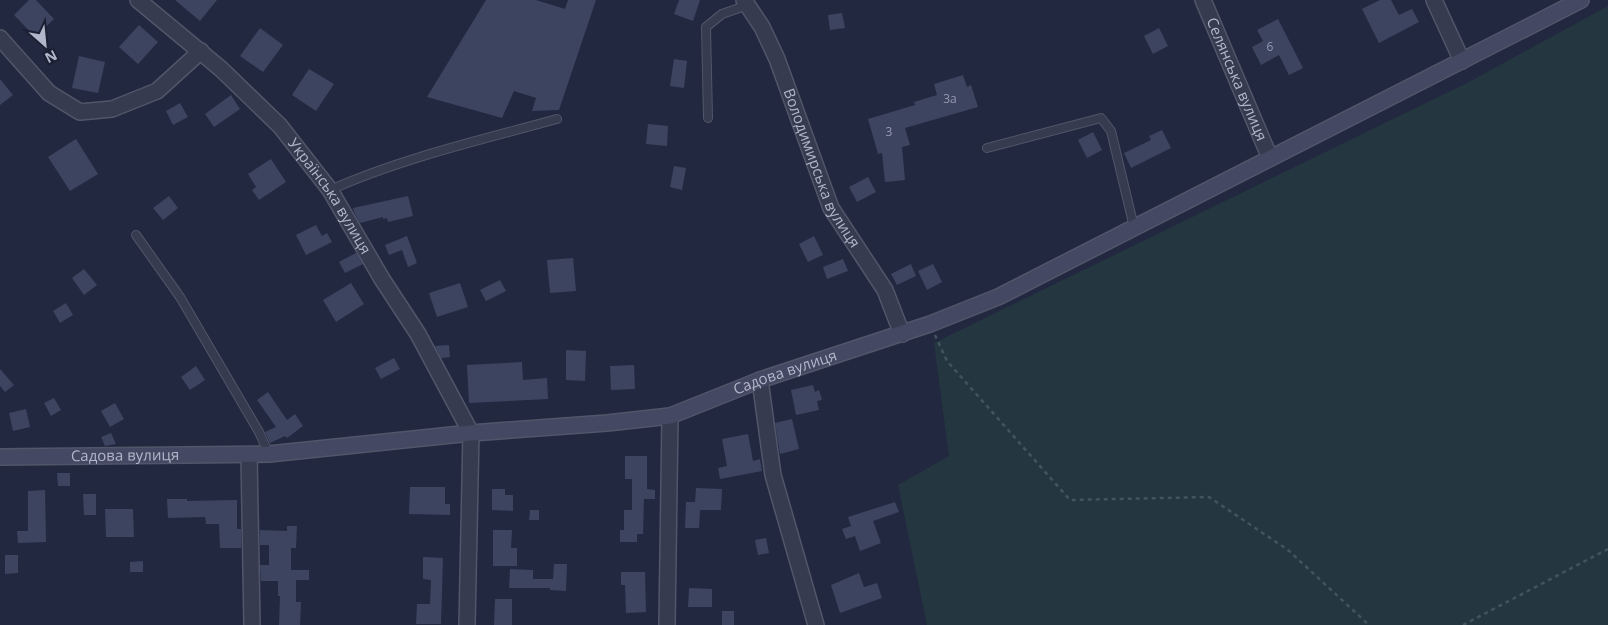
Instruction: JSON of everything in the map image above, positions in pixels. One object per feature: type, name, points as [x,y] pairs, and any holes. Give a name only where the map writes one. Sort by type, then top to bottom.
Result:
[{"type":"street","name":"Українська вулиця","points":[[138,0],[201,51],[280,126],[330,190],[382,278],[418,334],[471,433]]},
{"type":"street","name":"Селянська вулиця","points":[[1203,0],[1270,158]]},
{"type":"street","points":[[1434,0],[1462,62]]},
{"type":"street","name":"Садова вулиця","points":[[0,457],[269,454],[471,433],[607,423],[670,416],[760,380],[902,334],[998,297],[1581,0]]},
{"type":"street","name":"Володимирська вулиця","points":[[746,2],[762,26],[777,60],[831,208],[885,290],[902,334]]},
{"type":"street","points":[[0,38],[48,93],[80,112],[112,109],[157,91],[201,51]]},
{"type":"street","points":[[760,380],[773,475],[816,625]]},
{"type":"street","points":[[666,625],[670,416]]},
{"type":"street","points":[[467,625],[471,433]]},
{"type":"street","points":[[249,455],[252,625]]},
{"type":"lane","points":[[708,118],[706,27],[722,14],[746,2]]},
{"type":"lane","points":[[987,148],[1101,118],[1111,131],[1134,227]]},
{"type":"lane","points":[[330,190],[354,179],[418,158],[557,119]]},
{"type":"lane","points":[[136,235],[180,297],[259,432],[269,454]]},
{"type":"path","points":[[930,324],[947,361],[1070,500],[1209,497],[1288,550],[1369,625]]},
{"type":"path","points":[[1463,625],[1608,550]]},
{"type":"shaded area","points":[[1608,6],[1608,625],[927,625],[898,485],[949,456],[934,343],[1469,82]]},
{"type":"building","points":[[29,0],[36,0],[54,19],[35,37],[14,15]]},
{"type":"building","points":[[175,0],[217,0],[200,21]]},
{"type":"building","points":[[486,0],[536,0],[565,9],[568,0],[596,0],[559,110],[532,111],[536,98],[514,91],[502,118],[427,97]]},
{"type":"building","points":[[679,0],[700,0],[693,21],[674,14]]},
{"type":"building","points":[[1380,0],[1391,0],[1399,15],[1412,9],[1419,22],[1379,43],[1362,9]]},
{"type":"building","points":[[842,13],[845,28],[830,30],[828,15]]},
{"type":"building","points":[[1278,19],[1303,68],[1289,75],[1279,55],[1261,65],[1252,47],[1263,41],[1257,30]]},
{"type":"building","points":[[139,25],[158,42],[138,64],[119,47]]},
{"type":"building","points":[[260,28],[283,45],[263,72],[240,56]]},
{"type":"building","points":[[1159,28],[1168,46],[1153,54],[1144,36]]},
{"type":"building","points":[[79,56],[105,62],[98,93],[72,88]]},
{"type":"building","points":[[674,59],[687,61],[684,88],[670,86]]},
{"type":"building","points":[[309,69],[334,84],[316,111],[292,95]]},
{"type":"building","points":[[963,75],[967,87],[971,85],[978,107],[905,128],[910,145],[902,147],[905,180],[885,182],[882,153],[878,154],[868,119],[915,105],[914,102],[937,95],[934,84]]},
{"type":"building","points":[[0,79],[13,95],[0,105]]},
{"type":"building","points":[[231,95],[240,109],[214,127],[205,114]]},
{"type":"building","points":[[180,103],[188,117],[173,125],[166,111]]},
{"type":"building","points":[[648,124],[668,126],[667,146],[646,144]]},
{"type":"building","points":[[1162,130],[1171,148],[1131,168],[1124,153],[1151,140],[1149,136]]},
{"type":"building","points":[[1093,132],[1102,150],[1087,158],[1078,140]]},
{"type":"building","points":[[76,139],[98,174],[70,191],[48,157]]},
{"type":"building","points":[[271,159],[286,182],[259,200],[252,190],[256,187],[248,174]]},
{"type":"building","points":[[674,166],[686,168],[682,190],[670,187]]},
{"type":"building","points":[[868,177],[876,192],[857,202],[849,187]]},
{"type":"building","points":[[169,196],[178,208],[163,220],[153,208]]},
{"type":"building","points":[[408,196],[413,216],[388,222],[387,218],[383,219],[383,217],[360,223],[354,212],[353,208]]},
{"type":"building","points":[[316,225],[322,236],[327,233],[332,242],[306,255],[296,235]]},
{"type":"building","points":[[407,236],[417,263],[408,267],[402,250],[389,255],[385,245]]},
{"type":"building","points":[[814,236],[823,255],[808,262],[799,244]]},
{"type":"building","points":[[356,253],[363,264],[345,273],[339,262]]},
{"type":"building","points":[[573,258],[576,291],[550,293],[547,260]]},
{"type":"building","points":[[843,259],[848,271],[827,279],[823,267]]},
{"type":"building","points":[[911,264],[916,276],[897,285],[891,274]]},
{"type":"building","points":[[933,264],[942,282],[927,290],[918,271]]},
{"type":"building","points":[[84,269],[97,285],[84,295],[72,278]]},
{"type":"building","points":[[500,280],[506,291],[486,301],[480,290]]},
{"type":"building","points":[[351,283],[364,304],[336,322],[323,300]]},
{"type":"building","points":[[460,283],[468,307],[437,317],[429,293]]},
{"type":"building","points":[[66,303],[73,315],[60,323],[53,311]]},
{"type":"building","points":[[449,345],[450,357],[441,358],[435,346]]},
{"type":"building","points":[[566,350],[586,351],[585,381],[566,380]]},
{"type":"building","points":[[394,358],[400,369],[381,379],[375,368]]},
{"type":"building","points":[[522,362],[523,380],[547,378],[548,399],[469,403],[467,365]]},
{"type":"building","points":[[634,365],[635,389],[611,390],[610,366]]},
{"type":"building","points":[[196,366],[205,380],[190,390],[181,377]]},
{"type":"building","points":[[0,369],[14,385],[5,392],[0,386]]},
{"type":"building","points":[[813,385],[815,392],[819,390],[822,400],[817,401],[819,410],[796,415],[791,390]]},
{"type":"building","points":[[268,392],[287,420],[295,414],[303,426],[287,438],[285,436],[270,443],[265,432],[276,427],[257,400]]},
{"type":"building","points":[[54,398],[61,410],[51,416],[44,403]]},
{"type":"building","points":[[115,403],[124,419],[110,427],[101,411]]},
{"type":"building","points":[[26,409],[30,427],[13,431],[9,413]]},
{"type":"building","points":[[792,419],[799,449],[780,454],[775,423]]},
{"type":"building","points":[[111,433],[116,444],[105,446],[101,437]]},
{"type":"building","points":[[748,434],[753,461],[760,459],[762,471],[720,479],[718,468],[727,466],[722,439]]},
{"type":"building","points":[[625,456],[647,456],[647,489],[655,490],[655,499],[644,499],[643,534],[637,534],[637,542],[620,542],[620,530],[624,530],[624,510],[632,510],[632,479],[625,479]]},
{"type":"building","points":[[57,473],[70,473],[70,486],[58,486]]},
{"type":"building","points":[[410,487],[445,487],[445,504],[450,504],[450,515],[409,514]]},
{"type":"building","points":[[696,488],[722,489],[721,510],[700,510],[699,528],[685,528],[686,502],[695,502]]},
{"type":"building","points":[[492,489],[505,489],[505,495],[513,495],[513,511],[492,510]]},
{"type":"building","points":[[45,490],[46,542],[18,543],[17,531],[28,531],[28,491]]},
{"type":"building","points":[[83,494],[96,494],[96,515],[84,515]]},
{"type":"building","points":[[167,499],[187,499],[187,501],[237,500],[237,529],[241,529],[241,548],[220,548],[219,524],[206,524],[205,517],[168,518]]},
{"type":"building","points":[[895,502],[899,512],[873,521],[881,543],[860,551],[855,536],[846,539],[842,529],[851,526],[848,517]]},
{"type":"building","points":[[105,509],[133,509],[134,537],[106,537]]},
{"type":"building","points":[[530,510],[539,510],[539,520],[529,520]]},
{"type":"building","points":[[287,526],[297,526],[296,548],[291,548],[291,570],[309,570],[309,580],[296,580],[296,602],[301,602],[300,625],[279,625],[280,596],[278,596],[278,581],[261,581],[260,565],[269,565],[269,545],[260,545],[260,530],[287,531]]},
{"type":"building","points":[[493,530],[512,530],[511,548],[517,548],[517,566],[493,566]]},
{"type":"building","points":[[766,538],[769,553],[758,555],[755,540]]},
{"type":"building","points":[[5,555],[18,555],[18,573],[5,574]]},
{"type":"building","points":[[423,557],[443,558],[441,624],[416,624],[417,604],[430,604],[431,580],[423,579]]},
{"type":"building","points":[[143,561],[143,572],[130,572],[130,562]]},
{"type":"building","points":[[554,564],[567,564],[566,591],[550,590],[550,588],[509,588],[510,569],[533,570],[533,579],[553,579]]},
{"type":"building","points":[[621,572],[645,572],[646,612],[626,613],[625,585],[621,585]]},
{"type":"building","points":[[859,573],[864,587],[877,583],[882,598],[840,613],[831,585]]},
{"type":"building","points":[[689,588],[712,589],[712,607],[688,607]]},
{"type":"building","points":[[495,599],[512,599],[512,625],[494,625]]},
{"type":"building","points":[[722,611],[734,611],[734,625],[722,625]]}]
